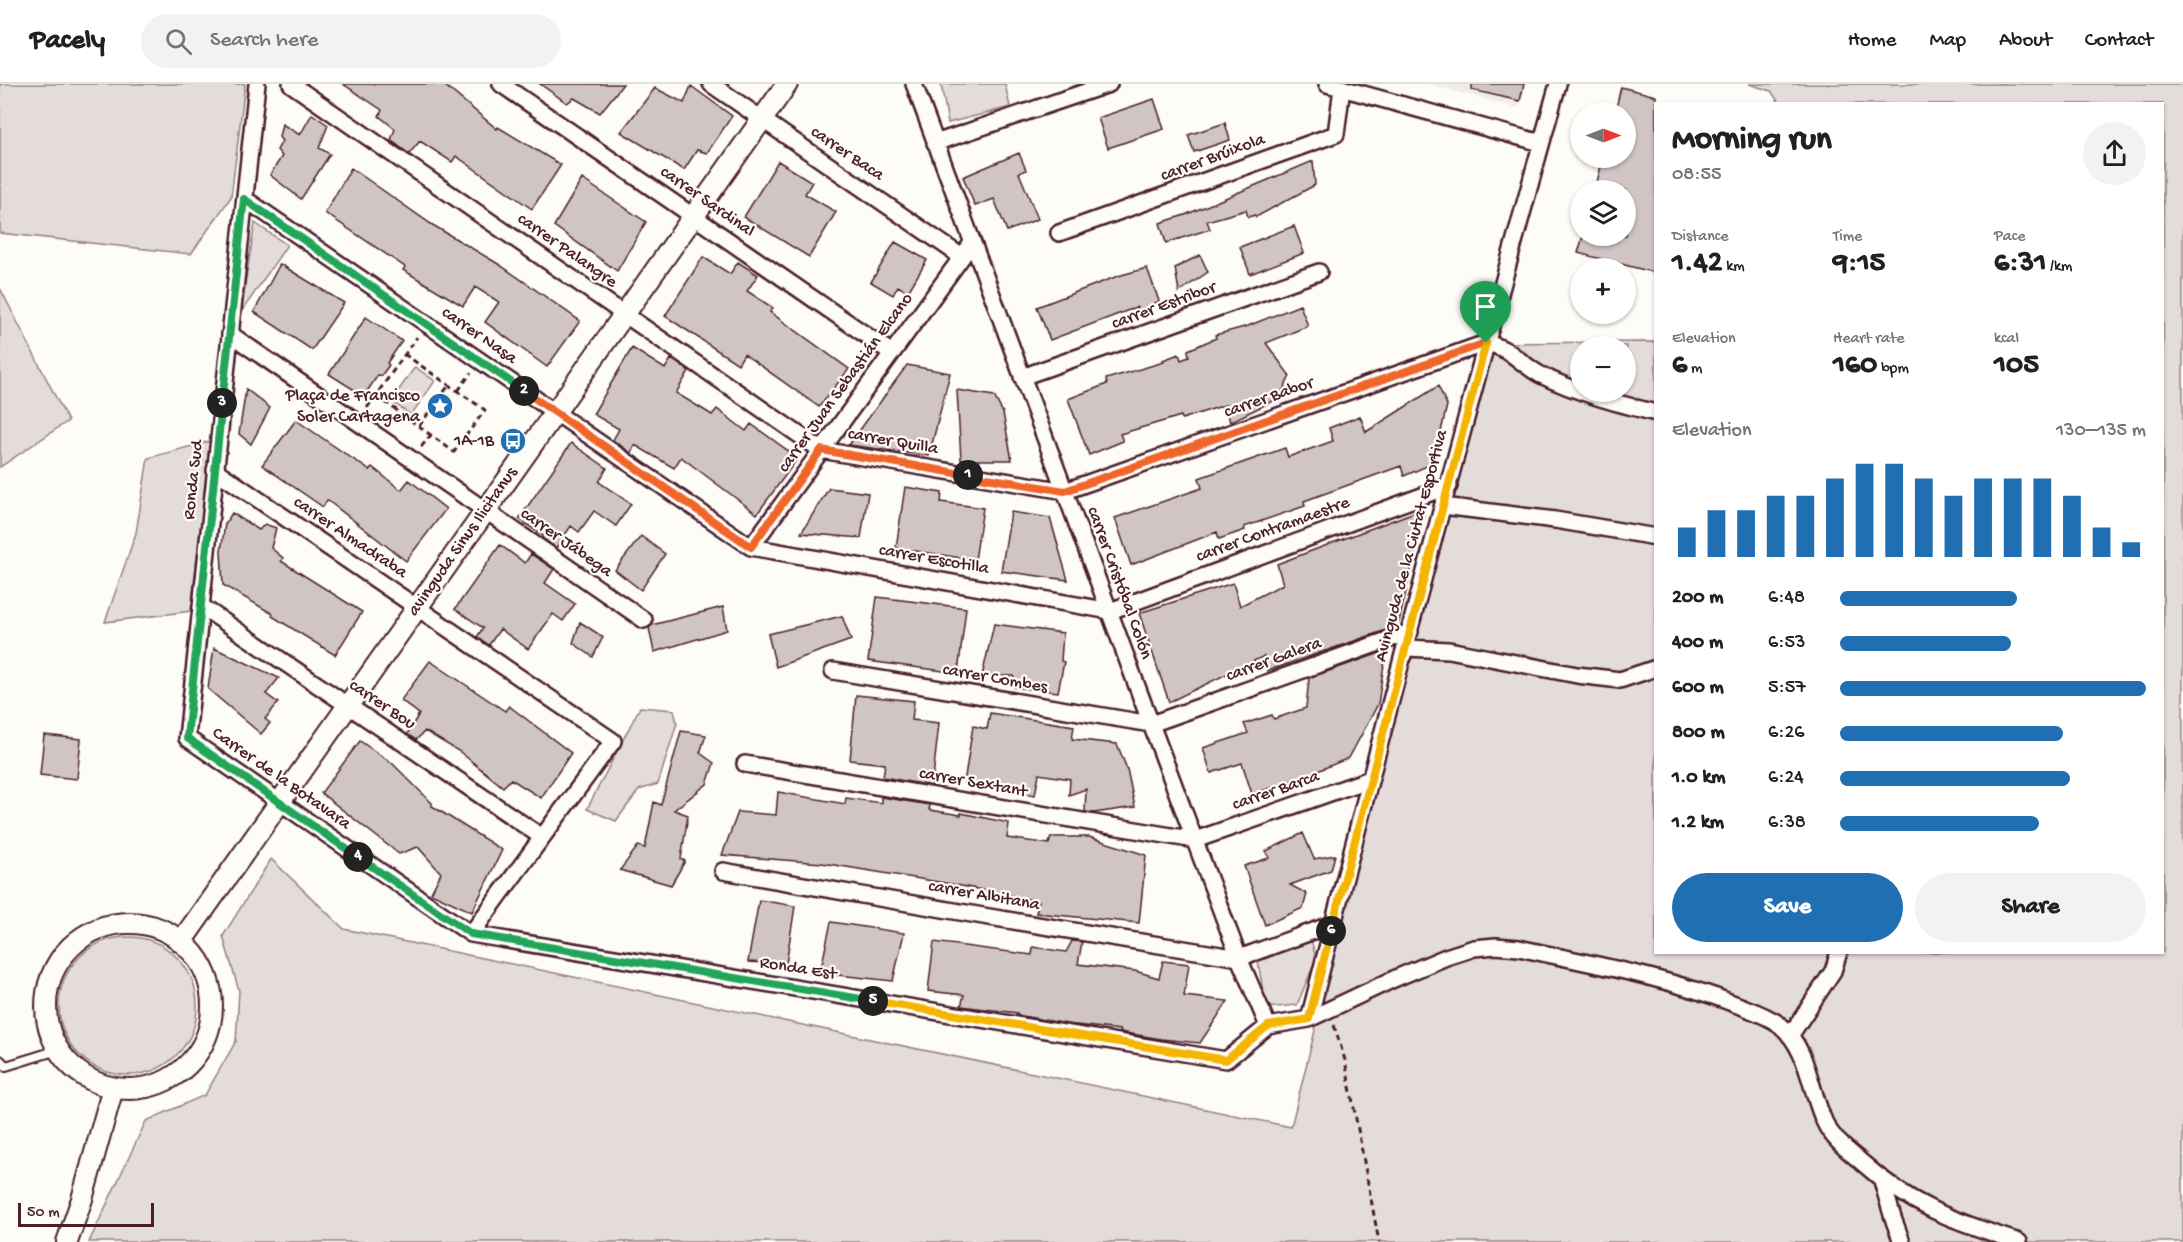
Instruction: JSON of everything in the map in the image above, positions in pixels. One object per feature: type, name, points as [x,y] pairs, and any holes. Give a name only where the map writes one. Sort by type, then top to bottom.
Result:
[{"type":"street","name":"Ronda Sud","points":[[187,738],[257,84]]},
{"type":"street","name":"carrer Palangre","points":[[291,84],[821,450]]},
{"type":"street","name":"carrer Sardinal","points":[[501,84],[892,353]]},
{"type":"street","name":"carrer Baca","points":[[711,84],[962,256]]},
{"type":"street","name":"avinguda Sinus Ilicitanus","points":[[181,942],[787,84]]},
{"type":"street","name":"carrer Cristóbal Colón","points":[[914,84],[1151,724],[1239,958],[1268,1026]]},
{"type":"street","points":[[936,142],[1109,84]]},
{"type":"street","name":"Avinguda de la Ciutat Esportiva","points":[[1309,1019],[1486,343],[1558,84]]},
{"type":"street","points":[[1334,86],[1541,142]]},
{"type":"street","name":"carrer Brúixola","points":[[1059,233],[1336,134],[1334,86]]},
{"type":"street","name":"carrer Nasa","points":[[244,199],[751,547]]},
{"type":"street","name":"carrer Juan Sebastián Elcano","points":[[751,547],[972,243]]},
{"type":"street","name":"carrer Estribor","points":[[1022,377],[1319,272]]},
{"type":"street","name":"carrer Jábega","points":[[230,334],[644,620]]},
{"type":"street","points":[[1486,343],[1501,346],[1538,373],[1576,390],[1598,399],[1654,413]]},
{"type":"street","name":"carrer Babor","points":[[1065,491],[1486,343]]},
{"type":"street","name":"carrer Quilla","points":[[821,450],[1065,491]]},
{"type":"street","name":"carrer Almadraba","points":[[215,470],[613,741],[542,837]]},
{"type":"street","name":"carrer Contramaestre","points":[[1110,611],[1449,486]]},
{"type":"street","points":[[1443,506],[1555,520],[1654,537]]},
{"type":"street","name":"carrer Escotilla","points":[[751,547],[1110,611]]},
{"type":"street","name":"carrer Bou","points":[[201,606],[542,837]]},
{"type":"street","name":"carrer Galera","points":[[1151,724],[1410,632]]},
{"type":"street","points":[[1406,648],[1449,650],[1576,675],[1620,680],[1654,669]]},
{"type":"street","name":"carrer Combes","points":[[833,671],[1151,724]]},
{"type":"street","name":"Carrer de la Botavara","points":[[187,738],[471,934]]},
{"type":"street","name":"carrer Sextant","points":[[745,764],[1195,840]]},
{"type":"street","name":"carrer Barca","points":[[1195,840],[1370,779]]},
{"type":"street","points":[[471,934],[542,837]]},
{"type":"street","name":"carrer Albitana","points":[[723,871],[1239,958]]},
{"type":"street","points":[[131,923],[158,928],[181,942],[199,961],[209,984],[212,1010],[206,1036],[194,1058],[175,1076],[139,1089],[113,1088],[87,1078],[66,1061],[58,1050],[48,1024],[46,997],[60,958],[91,932],[104,927],[131,923]]},
{"type":"street","points":[[1239,958],[1333,924]]},
{"type":"street","name":"Ronda Est","points":[[471,934],[1226,1060],[1268,1026]]},
{"type":"street","points":[[1268,1026],[1309,1019],[1446,957],[1474,948],[1496,946],[1519,948],[1708,994],[1781,1026],[1801,1053],[1826,1124],[1843,1146],[1882,1181],[1916,1203],[1949,1219],[2019,1242]]},
{"type":"street","points":[[1790,1036],[1833,971],[1838,954]]},
{"type":"street","points":[[67,1242],[82,1199],[113,1088]]},
{"type":"street","points":[[1882,1181],[1902,1242]]},
{"type":"lane","points":[[2,1066],[58,1050]]},
{"type":"path","points":[[404,354],[485,410],[454,452],[376,395],[404,354],[427,324]]},
{"type":"path","points":[[458,392],[480,360]]},
{"type":"path","points":[[419,426],[449,385]]},
{"type":"path","points":[[1329,1009],[1345,1060],[1379,1242]]},
{"type":"shaded area","points":[[0,84],[245,84],[231,197],[191,254],[0,233]]},
{"type":"shaded area","points":[[941,84],[1005,84],[1010,107],[948,123]]},
{"type":"shaded area","points":[[1427,84],[1524,84],[1518,108]]},
{"type":"shaded area","points":[[1749,84],[2183,84],[2183,1242],[89,1242],[146,1121],[205,1095],[236,1041],[239,991],[223,936],[271,859],[344,929],[1291,1127],[1486,343],[1570,343],[1570,402],[1636,402],[1636,342],[1654,342],[1654,954],[2164,954],[2164,102],[1779,102],[1771,91]]},
{"type":"shaded area","points":[[255,223],[287,245],[240,314]]},
{"type":"shaded area","points":[[0,288],[68,421],[0,467]]},
{"type":"shaded area","points":[[415,367],[435,381],[411,415],[391,401]]},
{"type":"shaded area","points":[[210,441],[191,611],[105,622],[136,533],[148,458]]},
{"type":"shaded area","points":[[640,707],[674,710],[677,723],[658,784],[639,790],[616,821],[587,809]]},
{"type":"shaded area","points":[[128,937],[155,942],[177,957],[192,979],[197,1006],[192,1033],[177,1055],[155,1070],[128,1075],[101,1070],[79,1055],[64,1033],[59,1006],[64,979],[79,957],[101,942]]},
{"type":"shaded area","points":[[1311,939],[1316,959],[1297,1005],[1266,1008],[1258,962]]},
{"type":"building","points":[[343,84],[443,84],[497,129],[498,127],[561,165],[532,209],[456,156],[452,162],[420,141],[409,154],[391,140],[395,129],[379,116],[382,110]]},
{"type":"building","points":[[540,84],[623,84],[600,113],[574,98],[567,103]]},
{"type":"building","points":[[1472,84],[1524,84],[1520,101],[1472,90]]},
{"type":"building","points":[[691,86],[732,116],[707,153],[697,150],[684,170],[621,132],[655,88],[684,103]]},
{"type":"building","points":[[1621,87],[1656,96],[1656,102],[1654,102],[1654,272],[1636,268],[1636,258],[1598,258],[1578,253],[1580,246],[1636,246],[1636,180],[1598,180],[1600,168],[1636,168],[1636,102],[1617,102]]},
{"type":"building","points":[[1154,99],[1164,129],[1108,148],[1098,118]]},
{"type":"building","points":[[312,114],[328,125],[319,148],[330,154],[301,199],[270,175],[282,156],[277,150],[282,141],[279,137],[282,124],[300,135]]},
{"type":"building","points":[[1225,123],[1230,140],[1194,152],[1188,135]]},
{"type":"building","points":[[1019,153],[1026,170],[1019,173],[1038,219],[1007,231],[994,199],[975,206],[963,177]]},
{"type":"building","points":[[778,161],[812,182],[805,194],[836,212],[809,257],[744,217]]},
{"type":"building","points":[[1313,161],[1315,185],[1256,217],[1255,215],[1248,217],[1246,210],[1207,221],[1210,229],[1166,243],[1160,223],[1185,215]]},
{"type":"building","points":[[351,168],[431,224],[500,265],[580,321],[547,367],[485,322],[499,302],[475,287],[463,306],[403,270],[405,267],[325,213]]},
{"type":"building","points":[[582,179],[646,222],[617,271],[554,226]]},
{"type":"building","points":[[1294,226],[1304,253],[1250,274],[1240,247]]},
{"type":"building","points":[[895,242],[927,260],[908,292],[898,286],[893,295],[871,282]]},
{"type":"building","points":[[1200,255],[1208,272],[1179,292],[1175,268]]},
{"type":"building","points":[[703,257],[730,274],[738,262],[758,275],[747,291],[773,308],[770,312],[849,369],[819,407],[744,354],[738,364],[665,316]]},
{"type":"building","points":[[280,264],[344,303],[312,350],[254,312]]},
{"type":"building","points":[[1147,268],[1159,301],[1138,313],[1137,307],[1050,340],[1037,307],[1118,276]]},
{"type":"building","points":[[1300,305],[1308,326],[1266,343],[1290,376],[1279,398],[1230,422],[1225,405],[1182,419],[1181,416],[1120,434],[1123,441],[1089,455],[1068,399],[1107,384],[1106,379],[1164,362],[1163,360],[1179,354],[1181,360],[1189,357],[1188,350],[1216,338],[1215,335],[1248,326]]},
{"type":"building","points":[[366,317],[402,341],[387,363],[389,365],[381,376],[378,375],[364,396],[329,374]]},
{"type":"building","points":[[632,348],[665,369],[671,359],[689,371],[676,393],[712,415],[717,409],[746,431],[751,424],[798,458],[757,514],[681,457],[674,468],[635,445],[631,453],[613,440],[619,429],[593,414]]},
{"type":"building","points":[[907,365],[950,373],[929,456],[849,445]]},
{"type":"building","points":[[1438,386],[1447,405],[1434,463],[1404,476],[1401,466],[1304,501],[1305,506],[1244,527],[1245,530],[1219,539],[1217,532],[1131,565],[1115,518],[1202,488],[1199,478],[1285,448],[1288,457],[1333,441],[1329,428],[1360,416],[1366,432]]},
{"type":"building","points":[[246,389],[270,408],[251,444],[239,434]]},
{"type":"building","points":[[957,390],[994,396],[1003,413],[1012,460],[961,460]]},
{"type":"building","points":[[296,420],[369,470],[372,467],[401,490],[409,480],[446,509],[406,561],[327,500],[323,507],[262,465]]},
{"type":"building","points":[[571,443],[607,468],[599,482],[631,504],[616,526],[594,511],[579,532],[571,526],[556,548],[519,519]]},
{"type":"building","points":[[905,487],[942,493],[941,502],[983,508],[975,560],[896,548]]},
{"type":"building","points":[[829,488],[868,493],[861,538],[801,533]]},
{"type":"building","points":[[1425,508],[1399,622],[1390,625],[1389,629],[1267,671],[1264,656],[1169,702],[1139,613],[1233,583],[1240,606],[1283,584],[1277,564]]},
{"type":"building","points":[[1011,512],[1050,518],[1068,580],[1001,571]]},
{"type":"building","points":[[232,513],[259,530],[265,524],[276,528],[271,548],[283,558],[281,561],[362,612],[335,655],[272,616],[273,614],[223,585],[221,551],[225,524]]},
{"type":"building","points":[[641,536],[665,554],[641,590],[615,570]]},
{"type":"building","points":[[500,545],[525,563],[531,554],[554,569],[545,583],[575,604],[563,621],[553,614],[528,649],[500,629],[489,645],[477,637],[483,628],[455,609]]},
{"type":"building","points":[[877,597],[966,608],[958,673],[868,661]]},
{"type":"building","points":[[723,607],[727,630],[654,652],[649,628],[652,625]]},
{"type":"building","points":[[842,616],[851,640],[776,667],[768,634]]},
{"type":"building","points":[[580,622],[603,637],[593,657],[573,643]]},
{"type":"building","points":[[994,624],[1063,633],[1061,661],[1064,662],[1058,692],[1014,687],[1014,676],[982,676]]},
{"type":"building","points":[[214,648],[279,678],[266,694],[278,703],[265,719],[270,723],[261,734],[208,689]]},
{"type":"building","points":[[1386,651],[1378,704],[1349,758],[1293,781],[1252,794],[1242,763],[1211,773],[1203,748],[1248,733],[1244,724],[1272,715],[1274,719],[1306,708],[1309,678]]},
{"type":"building","points":[[430,661],[505,711],[509,706],[571,753],[541,798],[511,779],[503,787],[460,752],[425,731],[416,740],[407,734],[419,714],[401,700]]},
{"type":"building","points":[[856,695],[914,701],[912,720],[939,723],[932,786],[883,777],[885,764],[850,760]]},
{"type":"building","points":[[990,713],[1074,726],[1072,739],[1117,744],[1127,769],[1135,807],[1094,813],[1085,812],[1086,789],[1069,795],[1070,779],[1039,774],[1035,795],[964,783],[973,726],[987,729]]},
{"type":"building","points":[[681,731],[706,735],[700,753],[714,763],[707,784],[674,810],[688,815],[681,859],[685,861],[671,885],[620,870],[638,846],[645,848],[654,802],[661,805]]},
{"type":"building","points":[[44,735],[81,739],[77,779],[40,775]]},
{"type":"building","points":[[360,741],[393,764],[432,803],[432,806],[502,850],[472,912],[431,893],[441,873],[418,847],[399,854],[321,793]]},
{"type":"building","points":[[778,792],[845,804],[846,798],[881,803],[881,797],[930,805],[929,810],[961,815],[961,813],[1009,823],[1007,838],[1049,844],[1051,837],[1089,837],[1146,855],[1139,923],[1036,913],[1039,901],[951,884],[822,863],[722,855],[738,812],[776,815]]},
{"type":"building","points":[[1303,833],[1314,859],[1335,855],[1331,870],[1290,885],[1307,894],[1303,908],[1265,925],[1244,866],[1269,858],[1266,851]]},
{"type":"building","points":[[759,900],[795,906],[786,964],[748,962]]},
{"type":"building","points":[[831,922],[904,933],[893,981],[820,973]]},
{"type":"building","points":[[1072,941],[1082,942],[1078,964],[1135,971],[1159,978],[1163,961],[1189,964],[1184,996],[1228,1001],[1200,1043],[1161,1039],[1120,1032],[1120,1030],[1017,1015],[1017,1013],[961,1006],[964,995],[928,991],[934,942],[1032,955],[1033,947],[1066,952]]},
{"type":"place","name":"Plaça de Francisco Soler Cartagena","points":[[440,406]]},
{"type":"place","name":"1A-1B","points":[[513,441]]},
{"type":"route","points":[[244,199],[751,547],[821,450],[1065,491],[1486,343],[1309,1019],[1268,1026],[1226,1060],[471,934],[187,738],[244,199]]}]
